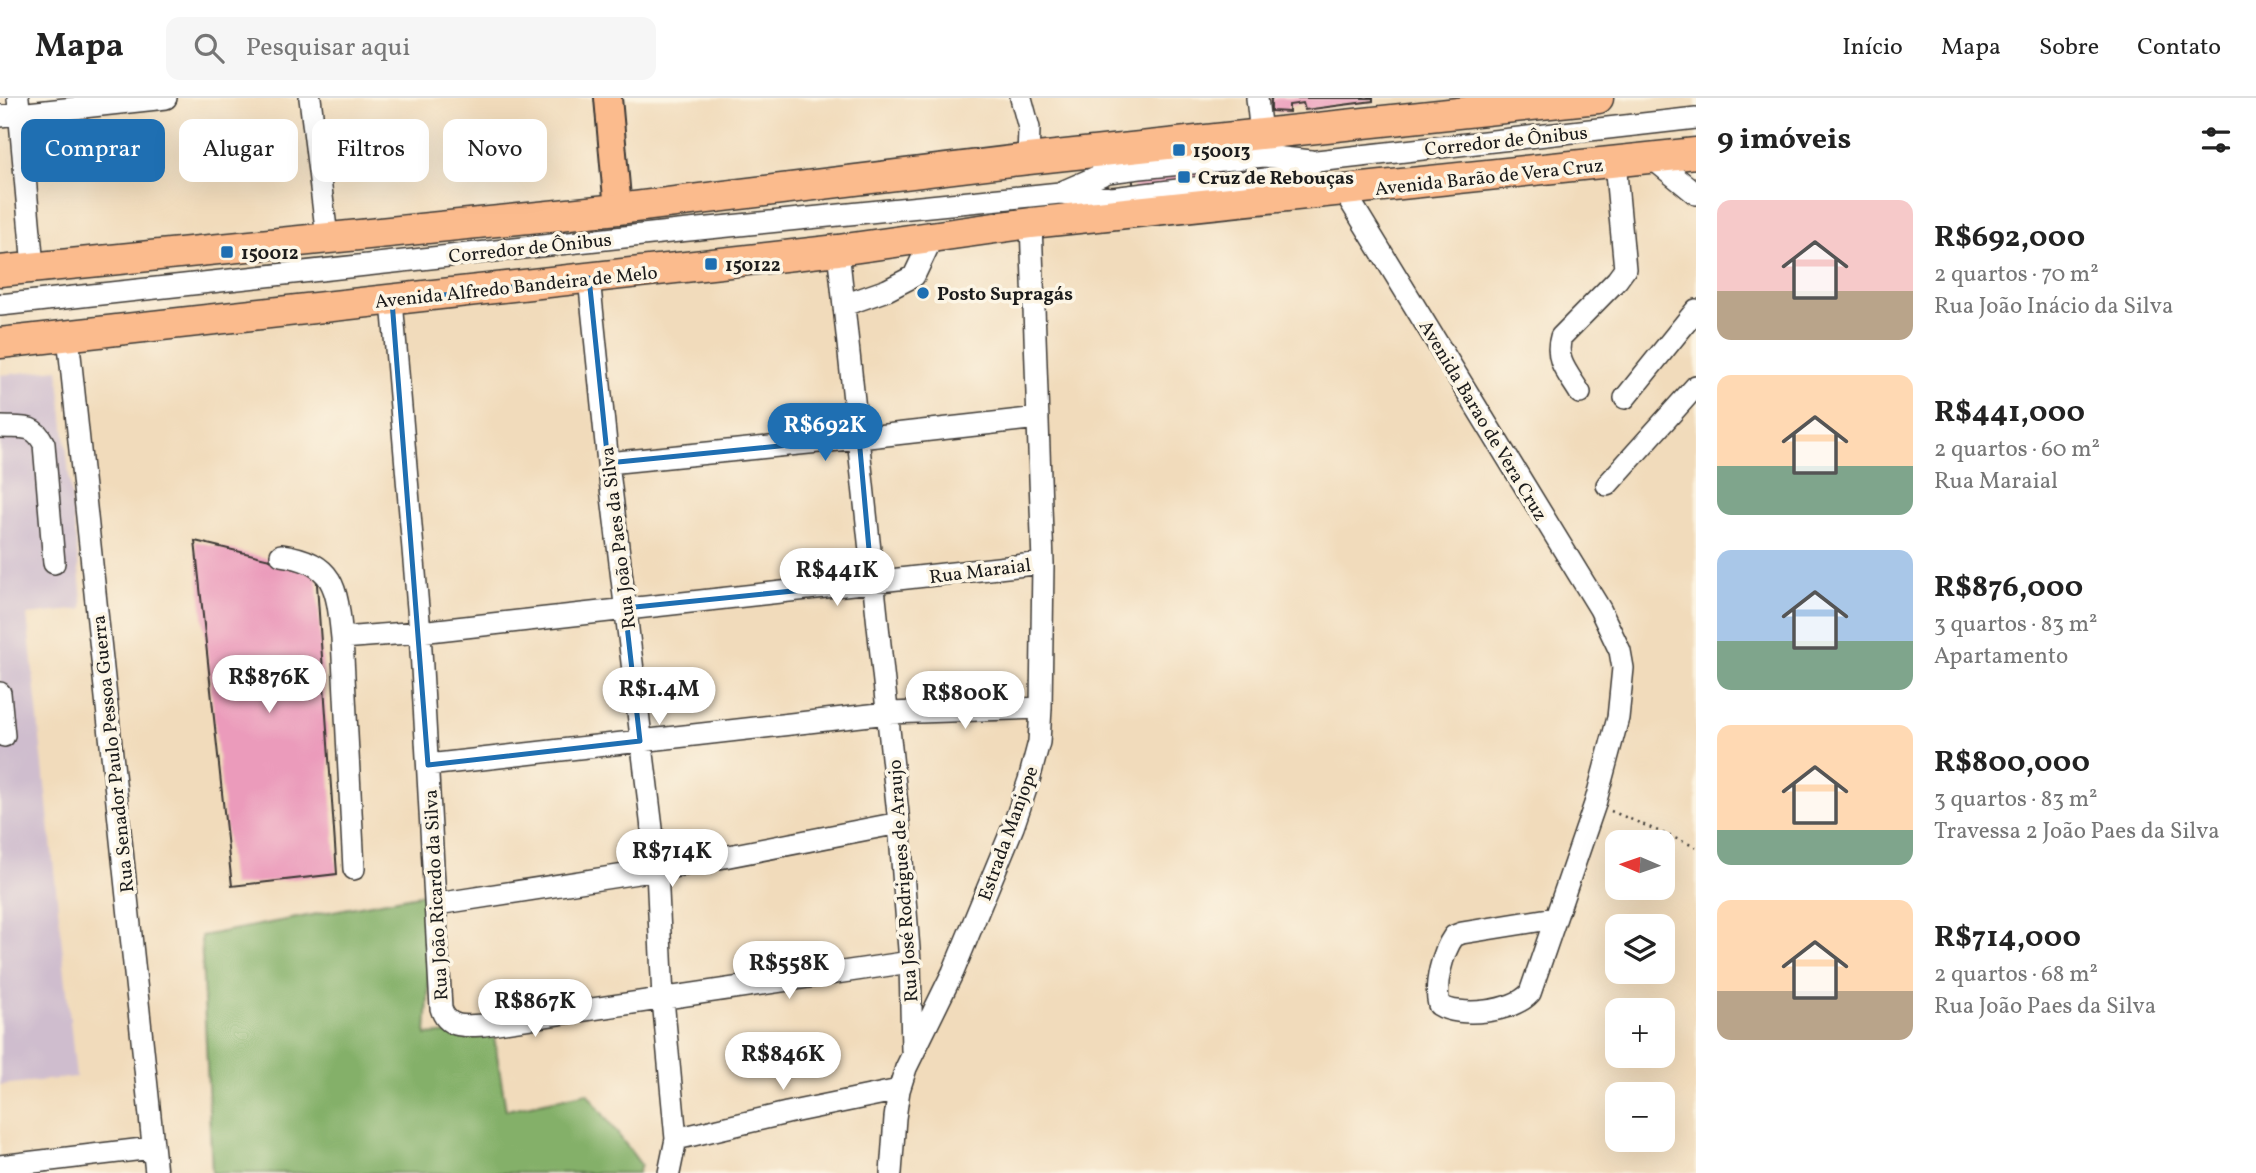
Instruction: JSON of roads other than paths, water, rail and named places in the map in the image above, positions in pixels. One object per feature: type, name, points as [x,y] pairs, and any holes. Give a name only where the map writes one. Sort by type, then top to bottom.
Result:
[{"type":"highway","points":[[0,271],[618,209],[1028,159],[1587,99]]},
{"type":"highway","name":"Avenida Barão de Vera Cruz","points":[[1031,223],[1696,153]]},
{"type":"highway","name":"Avenida Alfredo Bandeira de Melo","points":[[0,343],[838,250],[1031,223]]},
{"type":"main road","points":[[608,98],[618,209]]},
{"type":"street","points":[[33,267],[13,109],[166,98]]},
{"type":"street","points":[[310,98],[327,237]]},
{"type":"street","points":[[1021,98],[1029,128],[1028,159]]},
{"type":"street","points":[[1257,98],[1261,134]]},
{"type":"street","name":"Corredor de Ônibus","points":[[0,304],[1060,193],[1108,172],[1140,168],[1264,156],[1317,161],[1696,118]]},
{"type":"street","points":[[1652,158],[1696,194]]},
{"type":"street","points":[[1580,393],[1559,359],[1558,349],[1561,337],[1617,280],[1625,268],[1615,162]]},
{"type":"street","name":"Avenida Barao de Vera Cruz","points":[[1344,191],[1600,609],[1620,651],[1623,668],[1618,718],[1595,804],[1555,918]]},
{"type":"street","name":"Estrada Manjope","points":[[891,1173],[899,1090],[912,1052],[953,972],[1013,827],[1039,741],[1043,563],[1031,223]]},
{"type":"street","points":[[844,305],[887,290],[914,276],[933,236]]},
{"type":"street","name":"Rua José Rodrigues de Araujo","points":[[838,250],[899,823],[910,962],[912,1052]]},
{"type":"street","name":"Rua João Paes da Silva","points":[[589,278],[608,463],[657,870],[663,999],[676,1139],[669,1173]]},
{"type":"street","name":"Rua João Ricardo da Silva","points":[[392,301],[420,632],[441,1008],[445,1018],[451,1023],[463,1026],[484,1025],[910,962]]},
{"type":"street","points":[[1625,398],[1696,310]]},
{"type":"street","name":"Rua Senador Paulo Pessoa Guerra","points":[[68,336],[156,1173]]},
{"type":"street","points":[[1607,485],[1696,386]]},
{"type":"street","points":[[608,463],[1038,418]]},
{"type":"street","points":[[0,427],[30,428],[38,432],[44,444],[54,563]]},
{"type":"street","points":[[281,555],[312,562],[322,569],[331,583],[338,604],[354,870]]},
{"type":"street","name":"Rua Maraial","points":[[342,638],[420,632],[1043,563]]},
{"type":"street","points":[[0,693],[4,736]]},
{"type":"street","points":[[428,765],[888,713],[1041,708]]},
{"type":"street","points":[[437,904],[657,870],[899,823]]},
{"type":"street","points":[[1555,918],[1533,987],[1526,998],[1500,1008],[1464,1013],[1450,1011],[1439,1005],[1441,965],[1454,936],[1555,918]]},
{"type":"street","points":[[676,1139],[787,1112],[899,1090]]},
{"type":"street","points":[[0,1166],[152,1148]]},
{"type":"place","name":"150013","points":[[1179,150]]},
{"type":"place","name":"Cruz de Rebouças","points":[[1184,177]]},
{"type":"place","name":"150012","points":[[227,252]]},
{"type":"place","name":"150122","points":[[711,264]]},
{"type":"place","name":"Posto Supragás","points":[[923,293]]}]
